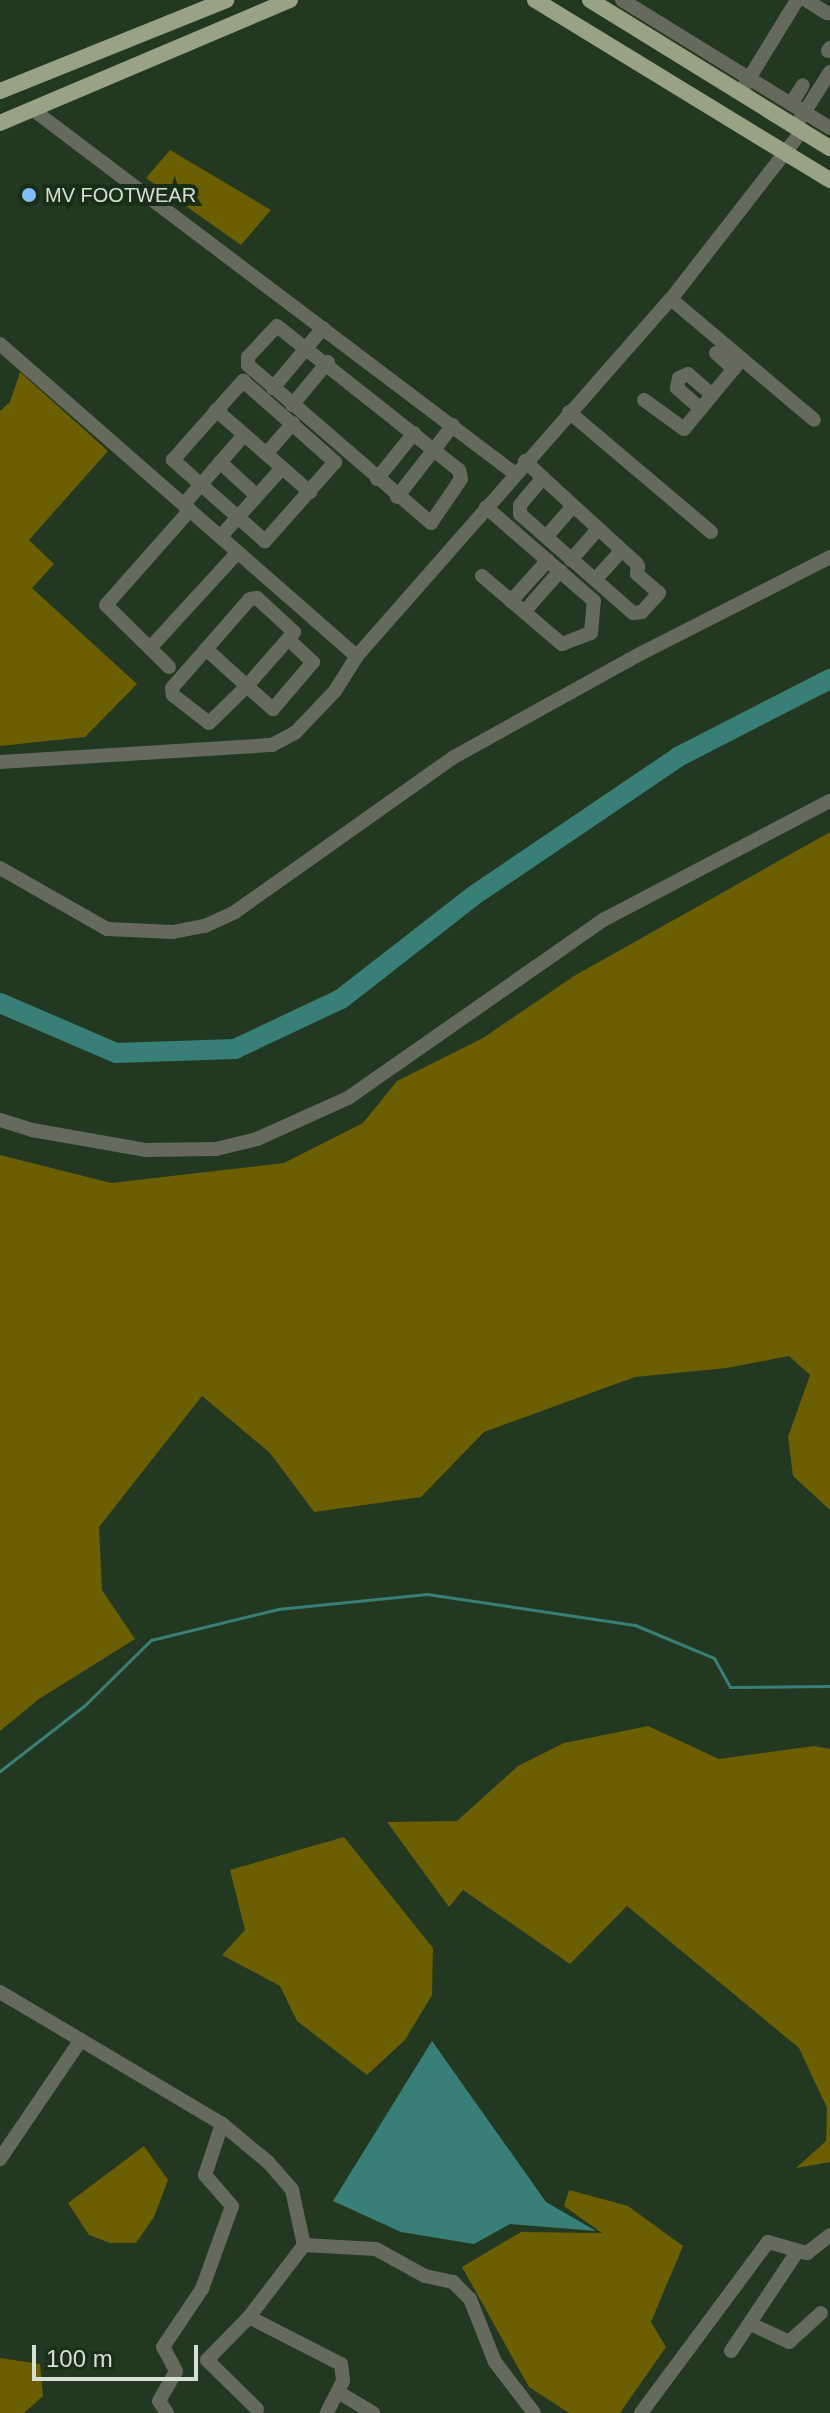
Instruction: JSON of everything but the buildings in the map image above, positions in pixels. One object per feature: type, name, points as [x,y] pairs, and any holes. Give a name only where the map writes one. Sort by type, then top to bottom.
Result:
[{"type":"main road","points":[[0,91],[226,0]]},
{"type":"main road","points":[[0,123],[290,0]]},
{"type":"main road","points":[[535,0],[668,88],[830,180]]},
{"type":"main road","points":[[590,0],[740,92],[801,124],[830,148]]},
{"type":"street","points":[[622,0],[791,104],[801,124]]},
{"type":"street","points":[[740,92],[797,0]]},
{"type":"street","points":[[806,0],[829,16]]},
{"type":"street","points":[[0,762],[272,745],[305,722],[341,683],[357,656],[514,473],[671,299],[787,154],[830,72]]},
{"type":"street","points":[[791,104],[803,85]]},
{"type":"street","points":[[32,109],[514,473]]},
{"type":"street","points":[[801,124],[830,128]]},
{"type":"street","points":[[671,299],[738,364],[814,420]]},
{"type":"street","points":[[277,326],[308,346],[461,475],[434,521],[424,522],[248,365],[248,357],[277,326]]},
{"type":"street","points":[[273,388],[323,328]]},
{"type":"street","points":[[0,344],[357,656]]},
{"type":"street","points":[[716,353],[738,364]]},
{"type":"street","points":[[292,405],[328,362]]},
{"type":"street","points":[[644,400],[680,431],[738,364]]},
{"type":"street","points":[[701,409],[677,388],[679,378],[688,374],[712,395]]},
{"type":"street","points":[[246,382],[335,462],[265,541],[174,459],[216,410],[246,382]]},
{"type":"street","points":[[216,410],[310,492]]},
{"type":"street","points":[[569,412],[711,532]]},
{"type":"street","points":[[266,454],[293,423]]},
{"type":"street","points":[[397,497],[453,425]]},
{"type":"street","points":[[377,479],[414,433]]},
{"type":"street","points":[[169,667],[108,610],[106,602],[244,435]]},
{"type":"street","points":[[525,461],[622,550],[658,597],[636,615],[595,580],[560,564],[546,537],[518,510],[543,478]]},
{"type":"street","points":[[220,462],[257,496]]},
{"type":"street","points":[[221,536],[282,468]]},
{"type":"street","points":[[546,537],[573,506]]},
{"type":"street","points":[[482,576],[562,644],[589,635],[594,601],[560,564],[486,507]]},
{"type":"street","points":[[511,601],[560,564],[598,529]]},
{"type":"street","points":[[595,580],[622,550]]},
{"type":"street","points":[[150,648],[238,552]]},
{"type":"street","points":[[0,868],[107,929],[173,932],[205,926],[235,912],[454,757],[636,656],[830,557]]},
{"type":"street","points":[[524,612],[560,564]]},
{"type":"street","points":[[206,649],[247,686],[276,708],[313,665],[291,636],[253,598],[206,649],[171,692],[200,721],[216,721],[247,686],[291,636],[310,615]]},
{"type":"street","points":[[0,1120],[32,1130],[145,1150],[216,1149],[257,1139],[348,1098],[603,920],[830,801]]},
{"type":"street","points":[[0,1992],[222,2124],[268,2162],[292,2190],[304,2245],[249,2317],[207,2360],[257,2409]]},
{"type":"street","points":[[0,2159],[81,2040]]},
{"type":"street","points":[[167,2413],[159,2401],[176,2371],[163,2347],[202,2289],[232,2206],[205,2175],[222,2124]]},
{"type":"street","points":[[641,2413],[768,2242],[797,2252],[813,2251],[830,2235]]},
{"type":"street","points":[[304,2245],[376,2249],[425,2276],[453,2282],[470,2299],[495,2362],[529,2411]]},
{"type":"street","points":[[731,2351],[797,2252]]},
{"type":"street","points":[[751,2324],[789,2342],[821,2313]]},
{"type":"street","points":[[249,2317],[341,2364],[345,2371],[327,2413]]},
{"type":"street","points":[[338,2392],[373,2413]]},
{"type":"shaded area","points":[[170,150],[271,210],[241,245],[146,178]]},
{"type":"shaded area","points":[[20,372],[108,451],[29,540],[54,564],[32,588],[137,684],[85,737],[0,746],[0,411],[10,402]]},
{"type":"shaded area","points":[[830,832],[830,1510],[793,1476],[788,1437],[810,1375],[789,1356],[727,1368],[635,1377],[484,1432],[421,1497],[314,1512],[270,1453],[202,1396],[99,1527],[102,1590],[135,1639],[39,1699],[0,1731],[0,1155],[111,1183],[284,1163],[363,1123],[397,1081],[483,1038],[574,976]]},
{"type":"shaded area","points":[[648,1726],[719,1759],[814,1746],[830,1749],[830,2162],[796,2168],[826,2141],[827,2108],[799,2048],[627,1906],[570,1964],[463,1890],[449,1907],[387,1822],[457,1821],[518,1766],[564,1743]]},
{"type":"shaded area","points":[[344,1837],[433,1948],[432,1995],[405,2040],[367,2075],[297,2021],[280,1986],[222,1955],[245,1930],[230,1870]]},
{"type":"shaded area","points":[[144,2146],[168,2180],[154,2217],[136,2243],[110,2243],[89,2235],[68,2203]]},
{"type":"shaded area","points":[[569,2190],[628,2206],[683,2246],[651,2322],[666,2347],[620,2413],[569,2413],[529,2387],[462,2267],[521,2232],[602,2233],[564,2206]]},
{"type":"shaded area","points":[[0,2358],[40,2364],[43,2396],[24,2413],[0,2413]]},
{"type":"water","points":[[432,2041],[546,2202],[596,2231],[510,2224],[474,2244],[401,2232],[333,2201]]},
{"type":"waterway","points":[[0,1003],[116,1053],[235,1049],[341,999],[476,894],[678,757],[830,679]]},
{"type":"waterway","points":[[0,1771],[85,1705],[151,1640],[278,1609],[427,1594],[635,1625],[714,1658],[730,1687],[830,1686]]},
{"type":"place","name":"MV FOOTWEAR","points":[[29,195]]}]
